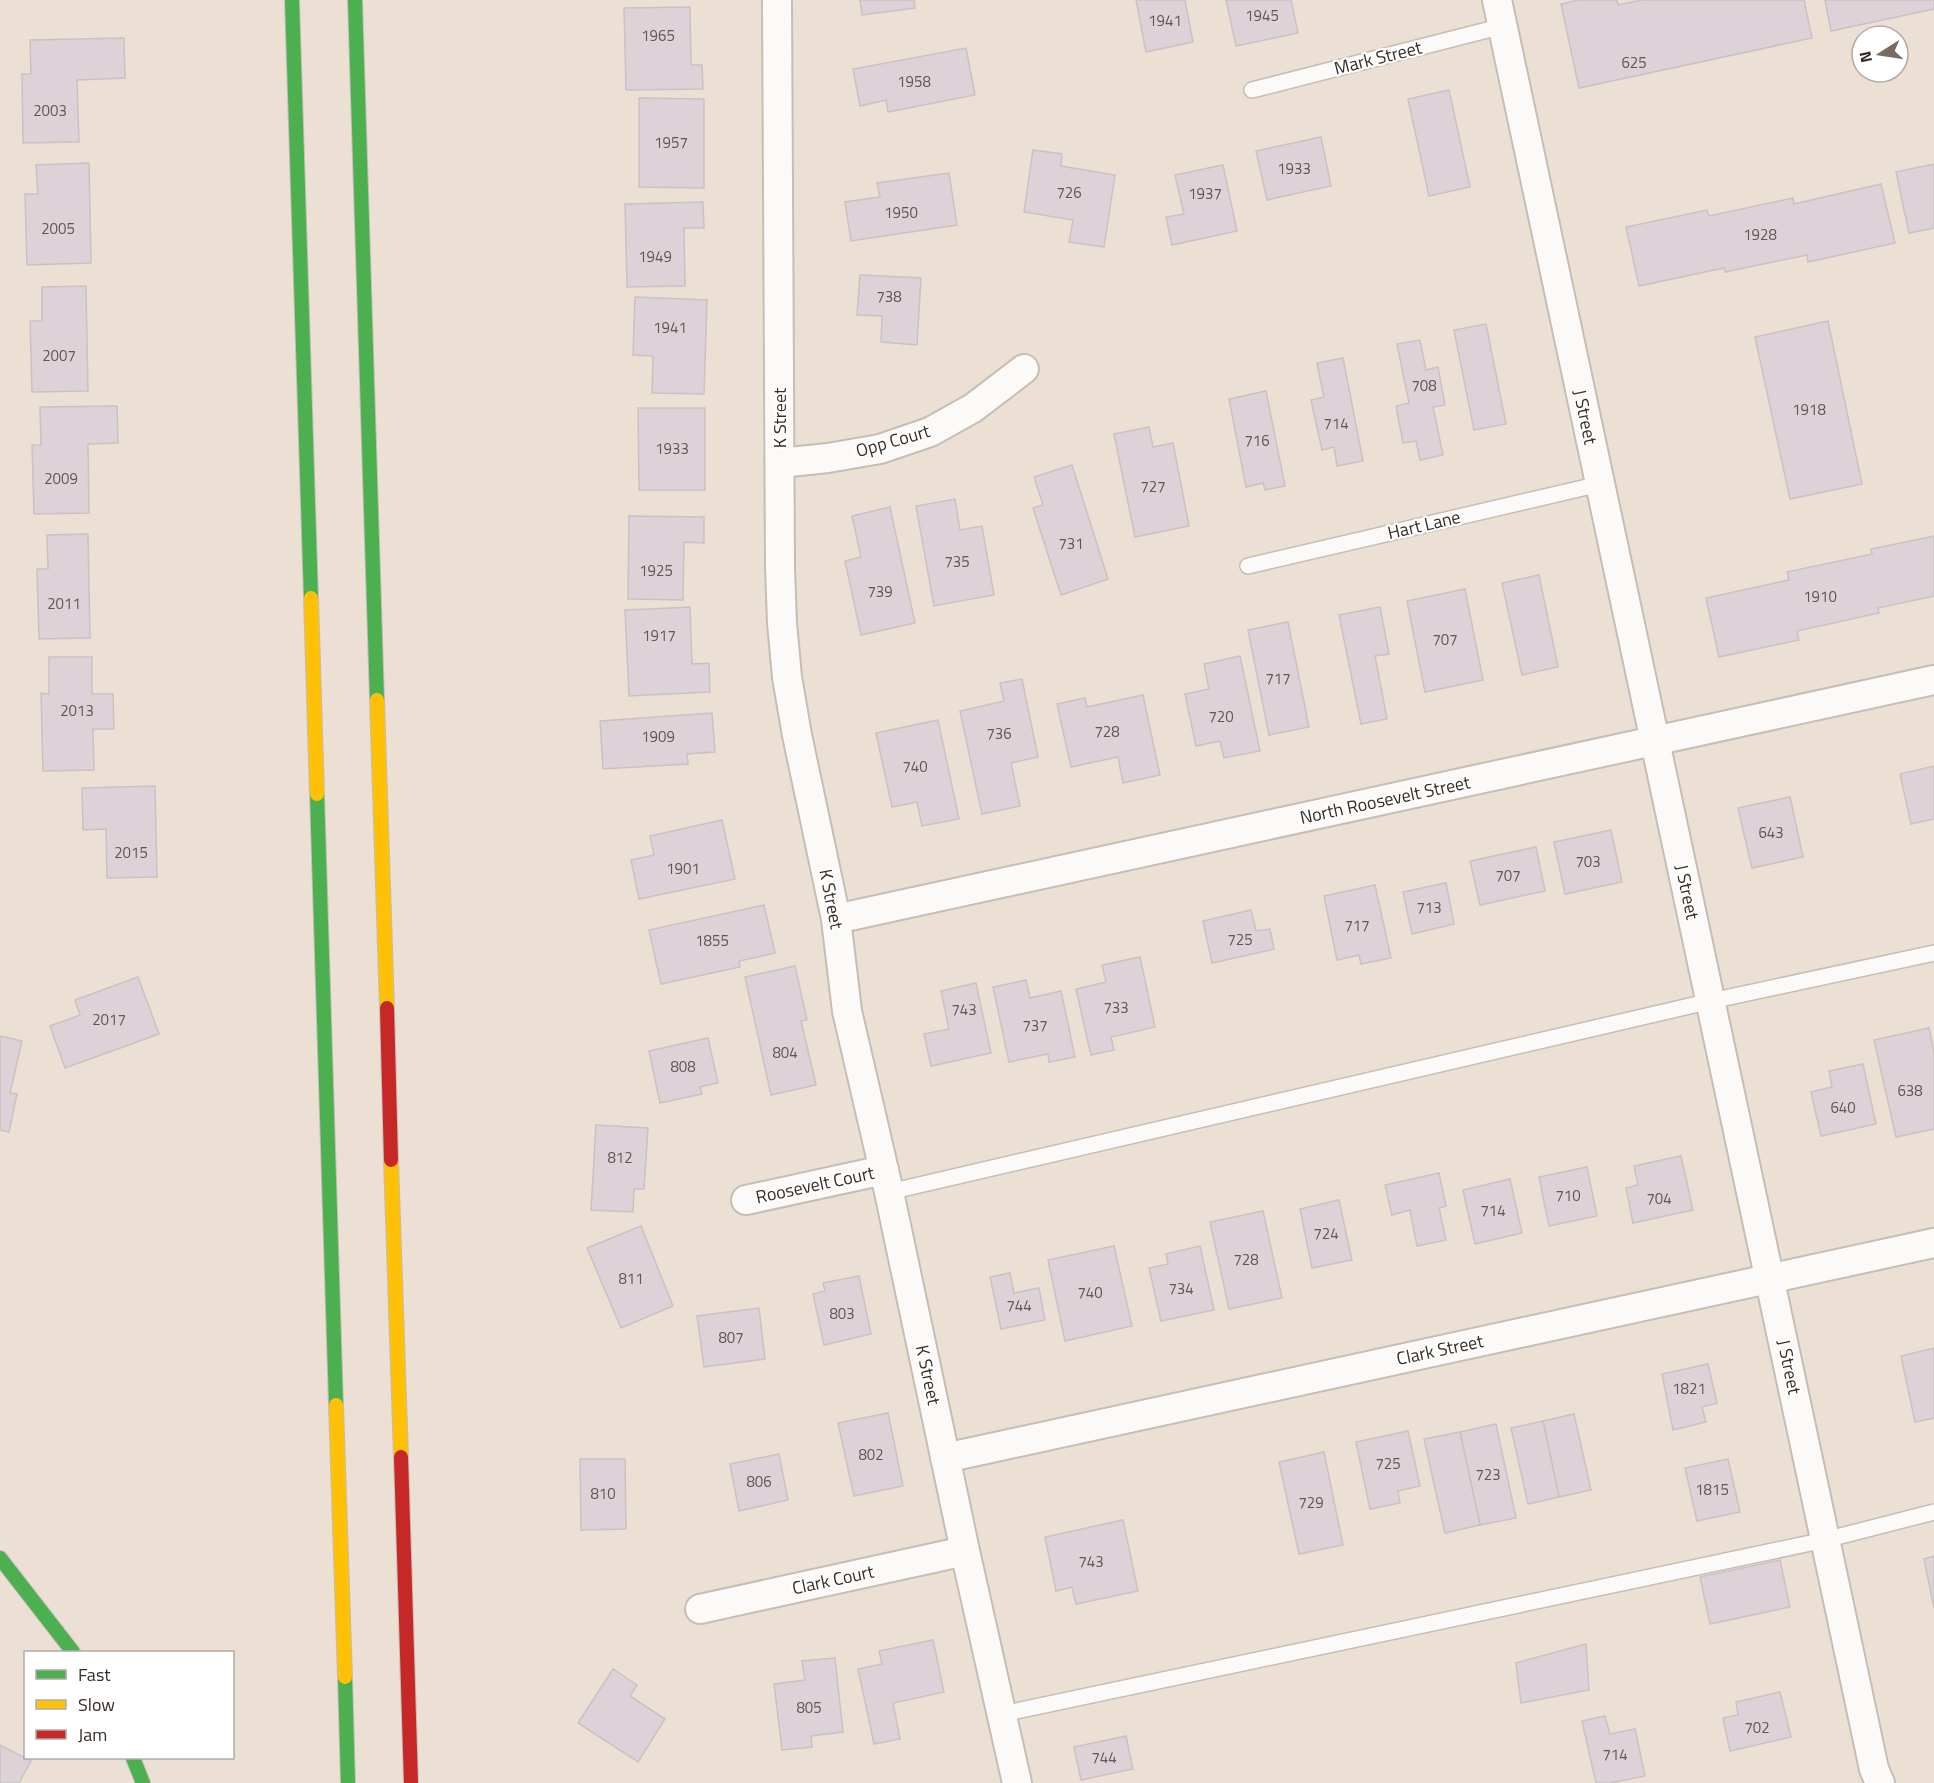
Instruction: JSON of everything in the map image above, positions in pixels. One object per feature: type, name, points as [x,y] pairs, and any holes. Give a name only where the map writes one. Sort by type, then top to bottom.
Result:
[{"type":"main road","points":[[292,0],[348,1783]]},
{"type":"main road","points":[[355,0],[411,1783]]},
{"type":"main road","points":[[0,1558],[71,1651]]},
{"type":"main road","points":[[133,1759],[143,1783]]},
{"type":"street","name":"K Street","points":[[777,0],[782,612],[788,677],[797,735],[836,919],[847,1011],[1017,1783]]},
{"type":"street","name":"J Street","points":[[1500,13],[1825,1540],[1874,1768],[1880,1783]]},
{"type":"street","name":"Opp Court","points":[[780,463],[880,449],[930,432],[973,408],[1024,369]]},
{"type":"street","name":"North Roosevelt Street","points":[[836,919],[1934,680]]},
{"type":"street","name":"Roosevelt Court","points":[[746,1200],[886,1181]]},
{"type":"street","name":"Clark Street","points":[[945,1458],[1934,1242]]},
{"type":"street","name":"Clark Court","points":[[700,1609],[965,1551]]},
{"type":"lane","name":"Mark Street","points":[[1252,90],[1500,13]]},
{"type":"lane","name":"Hart Lane","points":[[1248,566],[1600,484]]},
{"type":"lane","points":[[886,1181],[1934,953]]},
{"type":"lane","points":[[1002,1714],[1825,1540],[1934,1512]]},
{"type":"building","points":[[860,0],[914,0],[915,8],[862,15]]},
{"type":"building","points":[[1136,0],[1185,0],[1193,42],[1146,52]]},
{"type":"building","points":[[1226,0],[1291,0],[1298,33],[1236,46]]},
{"type":"building","points":[[1579,0],[1617,0],[1618,5],[1641,0],[1804,0],[1812,38],[1579,88],[1561,4]]},
{"type":"building","points":[[1825,0],[1934,0],[1934,9],[1864,24],[1850,24],[1850,27],[1831,31]]},
{"type":"building","points":[[690,7],[691,65],[702,65],[703,89],[626,90],[624,8]]},
{"type":"building","points":[[124,38],[125,78],[77,80],[79,142],[23,143],[22,74],[31,74],[30,40]]},
{"type":"building","points":[[966,48],[975,95],[888,112],[886,100],[860,106],[853,69]]},
{"type":"building","points":[[1449,90],[1470,187],[1429,196],[1408,99]]},
{"type":"building","points":[[639,98],[704,99],[704,188],[639,187]]},
{"type":"building","points":[[1321,137],[1331,186],[1267,200],[1256,151]]},
{"type":"building","points":[[1033,150],[1062,154],[1061,166],[1115,175],[1104,247],[1069,242],[1073,220],[1024,212]]},
{"type":"building","points":[[89,163],[91,263],[27,265],[25,194],[38,194],[36,165]]},
{"type":"building","points":[[1934,164],[1934,228],[1909,233],[1896,172]]},
{"type":"building","points":[[1223,165],[1237,231],[1172,245],[1166,217],[1184,214],[1175,175]]},
{"type":"building","points":[[949,173],[957,225],[851,241],[845,202],[880,197],[877,183]]},
{"type":"building","points":[[1881,184],[1895,243],[1808,262],[1807,255],[1725,272],[1724,268],[1639,286],[1626,227],[1707,210],[1709,216],[1793,198],[1794,204]]},
{"type":"building","points":[[703,202],[704,228],[684,228],[685,286],[627,287],[625,204]]},
{"type":"building","points":[[860,275],[921,278],[917,345],[881,342],[882,316],[857,315]]},
{"type":"building","points":[[86,286],[88,391],[32,392],[30,321],[42,321],[42,287]]},
{"type":"building","points":[[635,297],[707,300],[704,394],[652,393],[653,356],[633,355]]},
{"type":"building","points":[[1828,321],[1862,484],[1790,499],[1755,337]]},
{"type":"building","points":[[1486,324],[1506,424],[1474,430],[1454,330]]},
{"type":"building","points":[[1420,340],[1426,370],[1438,367],[1445,405],[1433,407],[1443,455],[1420,460],[1416,441],[1403,443],[1396,406],[1409,403],[1397,344]]},
{"type":"building","points":[[1343,358],[1363,461],[1337,466],[1334,447],[1322,450],[1311,400],[1324,397],[1317,363]]},
{"type":"building","points":[[1266,391],[1285,486],[1265,490],[1263,483],[1246,487],[1229,399]]},
{"type":"building","points":[[117,406],[118,443],[88,444],[89,513],[34,514],[32,445],[41,445],[40,407]]},
{"type":"building","points":[[638,408],[705,408],[705,490],[639,490]]},
{"type":"building","points":[[1149,427],[1153,447],[1173,443],[1189,526],[1135,537],[1114,434]]},
{"type":"building","points":[[1072,465],[1108,579],[1061,595],[1033,508],[1043,505],[1034,477]]},
{"type":"building","points":[[955,499],[960,530],[982,526],[994,595],[934,606],[916,506]]},
{"type":"building","points":[[890,507],[915,623],[861,635],[845,561],[861,557],[852,516]]},
{"type":"building","points":[[629,516],[704,517],[704,543],[684,542],[683,600],[628,599]]},
{"type":"building","points":[[88,534],[90,638],[39,639],[37,569],[48,569],[47,535]]},
{"type":"building","points":[[1934,536],[1934,596],[1878,608],[1879,613],[1797,631],[1799,640],[1719,657],[1706,598],[1789,580],[1787,572],[1872,554],[1871,549]]},
{"type":"building","points":[[1539,575],[1558,667],[1522,675],[1502,583]]},
{"type":"building","points":[[1465,589],[1483,680],[1425,692],[1407,601]]},
{"type":"building","points":[[690,607],[692,664],[709,663],[710,692],[629,696],[625,610]]},
{"type":"building","points":[[1380,607],[1389,654],[1375,656],[1387,719],[1361,724],[1339,615]]},
{"type":"building","points":[[1288,622],[1309,727],[1269,735],[1248,630]]},
{"type":"building","points":[[1240,656],[1260,751],[1224,758],[1220,741],[1196,746],[1185,694],[1209,689],[1204,664]]},
{"type":"building","points":[[49,657],[92,657],[92,694],[113,694],[114,729],[93,729],[94,770],[43,771],[41,693],[49,694]]},
{"type":"building","points":[[1022,679],[1038,757],[1011,763],[1020,806],[982,814],[960,711],[1004,701],[1000,683]]},
{"type":"building","points":[[1143,695],[1160,775],[1123,783],[1118,757],[1071,767],[1057,704],[1085,698],[1087,707]]},
{"type":"building","points":[[712,713],[715,752],[687,754],[688,764],[603,769],[600,721]]},
{"type":"building","points":[[938,720],[959,819],[922,826],[917,802],[892,807],[876,733]]},
{"type":"building","points":[[1934,766],[1934,819],[1911,824],[1900,774]]},
{"type":"building","points":[[155,786],[157,877],[107,878],[106,829],[83,830],[82,788]]},
{"type":"building","points":[[1790,797],[1803,857],[1752,868],[1738,808]]},
{"type":"building","points":[[722,820],[735,879],[639,899],[631,860],[654,855],[650,836]]},
{"type":"building","points":[[1611,830],[1622,882],[1565,894],[1554,842]]},
{"type":"building","points":[[1536,847],[1545,891],[1480,905],[1470,861]]},
{"type":"building","points":[[1446,883],[1454,924],[1412,934],[1403,892]]},
{"type":"building","points":[[1375,885],[1391,958],[1361,964],[1359,955],[1337,960],[1324,896]]},
{"type":"building","points":[[764,905],[775,953],[739,961],[740,967],[661,984],[649,930]]},
{"type":"building","points":[[1251,910],[1256,931],[1270,929],[1274,949],[1212,963],[1203,921]]},
{"type":"building","points":[[1140,957],[1155,1027],[1111,1037],[1114,1050],[1091,1055],[1076,989],[1106,982],[1102,965]]},
{"type":"building","points":[[795,966],[807,1020],[801,1021],[816,1085],[771,1095],[745,977]]},
{"type":"building","points":[[138,977],[159,1034],[65,1068],[50,1026],[80,1015],[75,1000]]},
{"type":"building","points":[[1026,980],[1030,998],[1061,991],[1075,1057],[1049,1062],[1048,1054],[1009,1062],[993,987]]},
{"type":"building","points":[[976,983],[991,1053],[931,1066],[924,1034],[949,1029],[941,991]]},
{"type":"building","points":[[1929,1028],[1934,1053],[1934,1129],[1896,1137],[1874,1040]]},
{"type":"building","points":[[0,1036],[22,1041],[10,1093],[17,1094],[9,1132],[0,1130]]},
{"type":"building","points":[[708,1038],[718,1083],[700,1087],[702,1094],[660,1103],[649,1051]]},
{"type":"building","points":[[1863,1064],[1876,1124],[1821,1136],[1811,1092],[1832,1087],[1829,1071]]},
{"type":"building","points":[[596,1125],[648,1128],[644,1189],[634,1189],[633,1212],[591,1210]]},
{"type":"building","points":[[1681,1156],[1693,1210],[1633,1223],[1626,1188],[1638,1185],[1634,1166]]},
{"type":"building","points":[[1587,1167],[1597,1216],[1549,1226],[1539,1177]]},
{"type":"building","points":[[1439,1173],[1446,1206],[1439,1208],[1446,1240],[1417,1246],[1410,1210],[1392,1215],[1385,1185]]},
{"type":"building","points":[[1510,1179],[1522,1233],[1475,1244],[1463,1190]]},
{"type":"building","points":[[1339,1200],[1352,1260],[1312,1268],[1300,1209]]},
{"type":"building","points":[[1263,1211],[1282,1298],[1229,1309],[1210,1222]]},
{"type":"building","points":[[641,1226],[673,1306],[621,1328],[587,1248]]},
{"type":"building","points":[[1114,1246],[1132,1326],[1065,1341],[1048,1260]]},
{"type":"building","points":[[1200,1246],[1214,1310],[1161,1321],[1149,1268],[1168,1264],[1166,1254]]},
{"type":"building","points":[[1010,1273],[1014,1293],[1039,1288],[1045,1320],[1001,1329],[990,1277]]},
{"type":"building","points":[[859,1276],[871,1334],[824,1345],[813,1294],[825,1291],[823,1283]]},
{"type":"building","points":[[759,1308],[765,1359],[704,1367],[697,1316]]},
{"type":"building","points":[[1934,1348],[1934,1418],[1915,1422],[1901,1356]]},
{"type":"building","points":[[1708,1364],[1717,1403],[1702,1407],[1706,1422],[1673,1430],[1662,1374]]},
{"type":"building","points":[[888,1413],[903,1486],[854,1496],[838,1423]]},
{"type":"building","points":[[1574,1414],[1591,1490],[1559,1497],[1543,1421]]},
{"type":"building","points":[[1543,1421],[1559,1497],[1528,1504],[1511,1428]]},
{"type":"building","points":[[1496,1424],[1516,1518],[1480,1525],[1460,1432]]},
{"type":"building","points":[[1408,1431],[1420,1486],[1398,1491],[1400,1503],[1370,1509],[1356,1442]]},
{"type":"building","points":[[1460,1432],[1480,1525],[1445,1533],[1424,1439]]},
{"type":"building","points":[[1324,1452],[1343,1545],[1299,1554],[1279,1462]]},
{"type":"building","points":[[779,1454],[788,1500],[739,1511],[730,1464]]},
{"type":"building","points":[[580,1459],[625,1459],[626,1529],[581,1530]]},
{"type":"building","points":[[1728,1459],[1740,1512],[1697,1521],[1685,1468]]},
{"type":"building","points":[[1123,1520],[1138,1591],[1076,1604],[1072,1587],[1056,1591],[1045,1537]]},
{"type":"building","points":[[1934,1556],[1934,1608],[1924,1559]]},
{"type":"building","points":[[1780,1560],[1790,1607],[1710,1624],[1700,1577]]},
{"type":"building","points":[[933,1640],[944,1692],[893,1703],[900,1739],[874,1744],[858,1669],[882,1664],[879,1651]]},
{"type":"building","points":[[1586,1644],[1589,1690],[1521,1703],[1516,1663]]},
{"type":"building","points":[[835,1658],[843,1732],[811,1736],[812,1747],[782,1750],[774,1684],[805,1680],[802,1661]]},
{"type":"building","points":[[613,1669],[637,1685],[630,1696],[665,1719],[638,1762],[578,1723]]},
{"type":"building","points":[[1780,1692],[1791,1737],[1730,1751],[1723,1718],[1738,1715],[1736,1702]]},
{"type":"building","points":[[1605,1716],[1610,1734],[1635,1729],[1645,1776],[1610,1783],[1596,1783],[1582,1721]]},
{"type":"building","points":[[1126,1736],[1133,1769],[1081,1780],[1074,1747]]},
{"type":"building","points":[[0,1745],[31,1761],[19,1783],[0,1783]]},
{"type":"traffic: fast","points":[[292,0],[311,598]]},
{"type":"traffic: fast","points":[[355,0],[377,700]]},
{"type":"traffic: fast","points":[[317,794],[336,1405]]},
{"type":"traffic: fast","points":[[0,1558],[72,1651]]},
{"type":"traffic: fast","points":[[345,1677],[348,1783]]},
{"type":"traffic: fast","points":[[133,1759],[143,1783]]},
{"type":"traffic: slow","points":[[311,598],[317,794]]},
{"type":"traffic: slow","points":[[377,700],[387,1008]]},
{"type":"traffic: slow","points":[[391,1160],[401,1457]]},
{"type":"traffic: slow","points":[[336,1405],[345,1677]]},
{"type":"traffic: jam","points":[[387,1008],[391,1160]]},
{"type":"traffic: jam","points":[[401,1457],[411,1783]]}]
